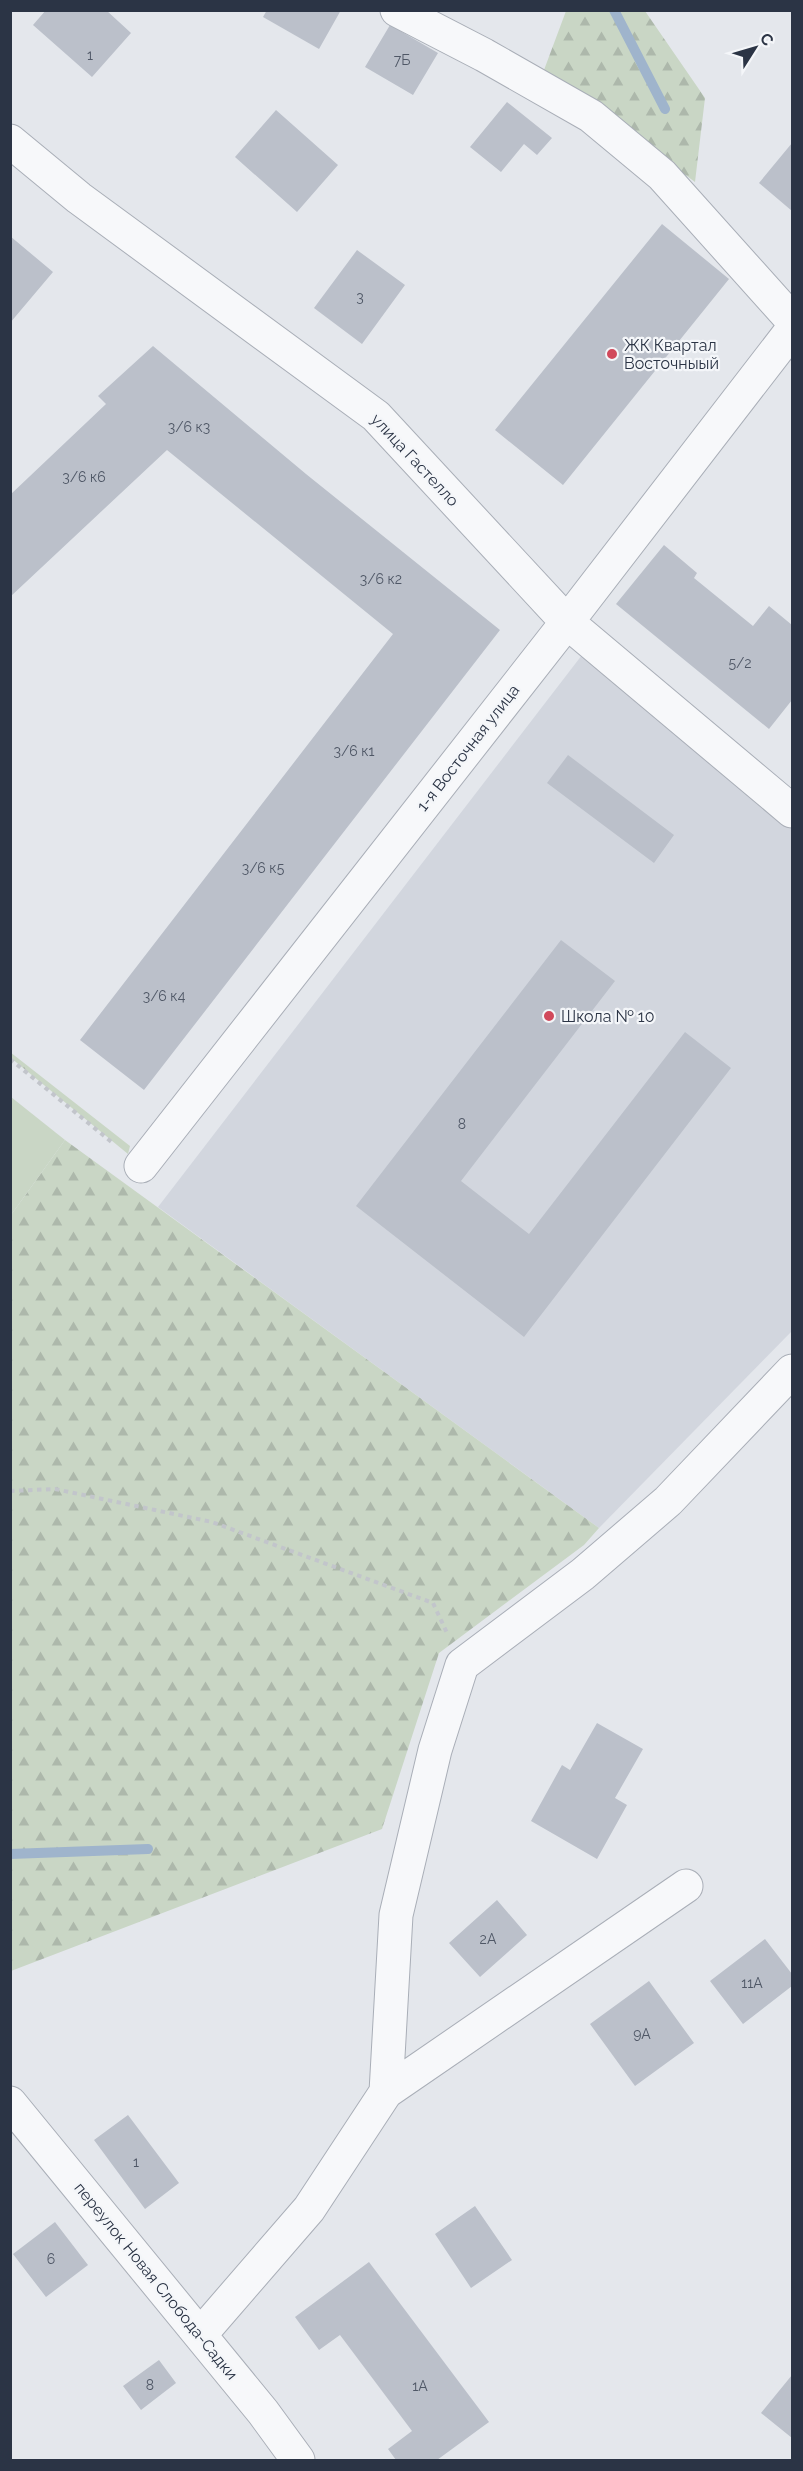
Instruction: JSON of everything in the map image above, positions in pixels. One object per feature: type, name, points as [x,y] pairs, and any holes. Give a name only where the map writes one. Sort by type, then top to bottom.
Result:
[{"type":"street","points":[[397,10],[484,55],[591,116],[662,175],[792,320]]},
{"type":"street","name":"улица Гастелло","points":[[10,141],[79,198],[376,417],[567,622],[792,811]]},
{"type":"street","name":"1-я Восточная улица","points":[[141,1166],[567,622],[792,330]]},
{"type":"street","points":[[386,2092],[396,1914],[435,1750],[462,1665],[583,1575],[668,1501],[792,1371]]},
{"type":"street","points":[[200,2335],[309,2209],[386,2092],[686,1886]]},
{"type":"street","name":"переулок Новая Слобода-Садки","points":[[10,2103],[263,2412],[298,2460]]},
{"type":"path","points":[[10,1059],[141,1166]]},
{"type":"path","points":[[10,1491],[55,1489],[212,1522],[433,1603],[462,1665]]},
{"type":"shaded area","name":"Школа № 10","points":[[582,655],[792,825],[792,1331],[599,1528],[158,1207]]},
{"type":"green space","points":[[566,11],[645,11],[705,98],[695,182],[544,70]]},
{"type":"green space","points":[[10,1052],[130,1146],[128,1154],[11,1058]]},
{"type":"green space","points":[[11,1097],[65,1140],[11,1215]]},
{"type":"green space","points":[[65,1140],[599,1528],[584,1545],[439,1653],[382,1829],[11,1971],[11,1215]]},
{"type":"building","points":[[46,10],[106,10],[131,33],[92,77],[33,25]]},
{"type":"building","points":[[267,10],[341,10],[319,49],[263,17]]},
{"type":"building","points":[[390,25],[438,53],[413,95],[365,67]]},
{"type":"building","points":[[507,102],[552,138],[537,155],[524,144],[501,172],[470,147]]},
{"type":"building","points":[[276,110],[338,165],[297,212],[235,157]]},
{"type":"building","points":[[792,143],[792,211],[759,183]]},
{"type":"building","name":"ЖК Квартал Восточныый","points":[[662,224],[729,279],[563,485],[495,430]]},
{"type":"building","points":[[10,236],[53,272],[10,323]]},
{"type":"building","points":[[357,250],[405,285],[362,344],[314,308]]},
{"type":"building","points":[[153,346],[306,474],[500,630],[144,1090],[80,1040],[393,634],[167,450],[10,597],[10,495],[106,404],[98,396]]},
{"type":"building","points":[[664,545],[697,573],[694,578],[753,626],[769,606],[792,625],[792,700],[769,729],[616,604]]},
{"type":"building","points":[[568,755],[674,835],[654,863],[547,783]]},
{"type":"building","points":[[561,940],[615,981],[461,1181],[529,1234],[685,1032],[731,1068],[524,1337],[356,1206]]},
{"type":"building","points":[[597,1723],[643,1749],[615,1798],[627,1805],[597,1859],[531,1821],[562,1765],[570,1770]]},
{"type":"building","points":[[497,1900],[527,1935],[480,1977],[449,1943]]},
{"type":"building","points":[[765,1939],[792,1974],[792,1986],[743,2024],[710,1981]]},
{"type":"building","points":[[649,1981],[694,2043],[635,2086],[590,2024]]},
{"type":"building","points":[[128,2115],[179,2183],[145,2209],[94,2140]]},
{"type":"building","points":[[475,2206],[512,2260],[471,2288],[435,2234]]},
{"type":"building","points":[[55,2222],[88,2265],[46,2297],[13,2254]]},
{"type":"building","points":[[369,2262],[489,2422],[437,2460],[396,2460],[388,2449],[412,2431],[340,2335],[319,2350],[295,2317]]},
{"type":"building","points":[[159,2360],[176,2383],[141,2410],[123,2386]]},
{"type":"building","points":[[792,2375],[792,2438],[761,2413]]},
{"type":"waterway","points":[[614,10],[665,109]]},
{"type":"waterway","points":[[10,1854],[148,1849]]},
{"type":"place","name":"ЖК Квартал Восточныый","points":[[612,354]]},
{"type":"place","name":"Школа № 10","points":[[549,1016]]}]
